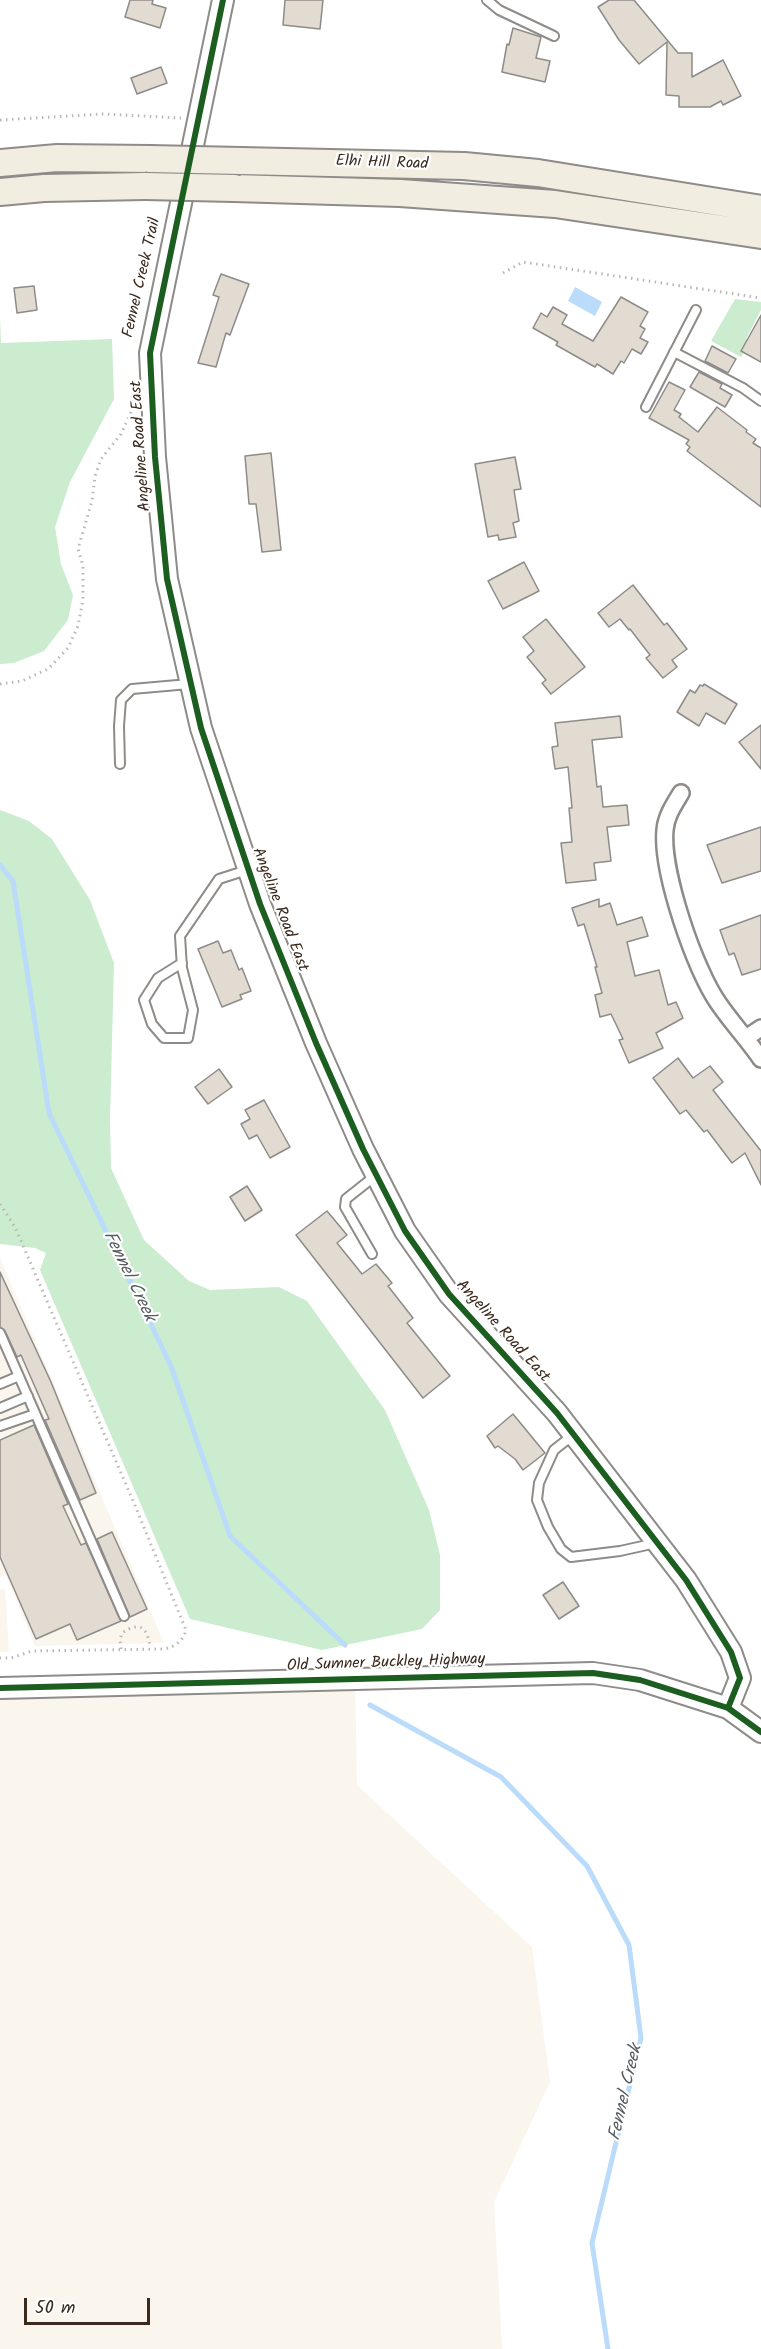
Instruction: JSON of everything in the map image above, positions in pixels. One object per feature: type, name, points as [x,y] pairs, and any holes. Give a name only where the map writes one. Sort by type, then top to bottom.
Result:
[{"type":"highway","name":"Elhi Hill Road","points":[[0,163],[57,158],[431,165],[527,172],[761,209]]},
{"type":"highway","name":"Elhi Hill Road","points":[[0,192],[44,188],[145,186],[400,192],[555,204],[761,236]]},
{"type":"street","name":"Angeline Road East","points":[[223,0],[150,353],[155,457],[167,579],[201,728],[260,904],[316,1043],[376,1175],[405,1231],[449,1294],[557,1413],[686,1580],[731,1652],[740,1678],[728,1708]]},
{"type":"street","points":[[681,793],[667,816],[664,831],[667,858],[678,904],[691,947],[705,980],[718,1004],[761,1059]]},
{"type":"street","points":[[746,1038],[761,1028]]},
{"type":"street","name":"Old Sumner Buckley Highway","points":[[0,1688],[593,1673],[640,1680],[728,1708],[761,1732]]},
{"type":"lane","points":[[487,0],[499,10],[554,36]]},
{"type":"lane","points":[[646,407],[696,310]]},
{"type":"lane","points":[[674,352],[743,388],[761,401]]},
{"type":"lane","points":[[120,764],[121,700],[132,689],[190,684]]},
{"type":"lane","points":[[182,963],[158,978],[144,1000],[152,1024],[164,1038],[188,1038],[193,1010],[182,963],[180,936],[219,879],[248,870]]},
{"type":"lane","points":[[372,1254],[345,1207],[346,1199],[376,1175]]},
{"type":"lane","points":[[0,1332],[124,1616]]},
{"type":"lane","points":[[0,1384],[19,1376]]},
{"type":"lane","points":[[0,1408],[28,1396]]},
{"type":"lane","points":[[0,1426],[36,1414]]},
{"type":"lane","points":[[573,1435],[554,1450],[539,1483],[537,1500],[548,1527],[561,1549],[571,1557],[593,1555],[657,1542]]},
{"type":"path","points":[[0,120],[103,114],[190,118]]},
{"type":"path","points":[[503,273],[523,262],[761,297]]},
{"type":"path","points":[[0,684],[22,681],[48,669],[68,648],[78,626],[83,600],[83,566],[78,549],[93,501],[95,476],[102,459],[121,434],[132,410],[133,398]]},
{"type":"path","points":[[0,1204],[15,1227],[185,1624],[184,1635],[175,1645],[164,1649],[32,1651],[0,1659]]},
{"type":"path","points":[[121,1649],[122,1633],[137,1627],[147,1632],[150,1648]]},
{"type":"shaded area","points":[[0,1258],[164,1643],[35,1646],[6,1575],[0,1577]]},
{"type":"shaded area","points":[[0,1589],[5,1589],[9,1652],[0,1652]]},
{"type":"shaded area","points":[[355,1679],[357,1785],[532,1947],[550,2082],[494,2202],[502,2349],[0,2349],[0,1687]]},
{"type":"green space","points":[[735,299],[761,302],[761,310],[746,339],[750,341],[741,357],[711,341]]},
{"type":"green space","points":[[0,317],[1,343],[112,339],[114,399],[70,482],[55,527],[61,564],[73,595],[68,620],[44,651],[14,663],[0,664]]},
{"type":"green space","points":[[0,810],[29,821],[52,839],[90,900],[114,963],[111,1168],[144,1240],[189,1281],[210,1290],[279,1287],[307,1301],[385,1410],[429,1510],[440,1555],[440,1610],[422,1629],[322,1650],[190,1619],[40,1270],[46,1253],[35,1248],[0,1244]]},
{"type":"water","points":[[575,287],[602,302],[595,316],[568,301]]},
{"type":"building","points":[[130,0],[153,0],[152,4],[166,8],[160,28],[125,17]]},
{"type":"building","points":[[285,0],[323,0],[320,29],[283,25]]},
{"type":"building","points":[[609,0],[634,0],[678,53],[692,53],[692,77],[723,60],[741,96],[723,105],[721,101],[710,107],[679,107],[679,96],[666,95],[667,42],[639,64],[619,40],[598,7]]},
{"type":"building","points":[[513,28],[541,37],[536,58],[550,61],[545,82],[502,72],[507,44],[509,45]]},
{"type":"building","points":[[161,67],[167,83],[137,94],[131,78]]},
{"type":"building","points":[[221,274],[249,284],[230,335],[226,333],[216,367],[198,363],[219,297],[213,295]]},
{"type":"building","points":[[34,286],[37,310],[17,313],[14,288]]},
{"type":"building","points":[[621,297],[648,312],[640,326],[645,329],[640,338],[648,342],[641,354],[632,349],[624,363],[621,361],[613,374],[597,364],[595,367],[556,345],[558,342],[533,328],[541,313],[547,317],[553,307],[567,315],[562,324],[593,341]]},
{"type":"building","points":[[761,315],[761,362],[741,351]]},
{"type":"building","points":[[712,346],[736,359],[728,373],[705,361]]},
{"type":"building","points":[[699,372],[722,384],[720,388],[732,395],[725,407],[690,387]]},
{"type":"building","points":[[669,382],[685,390],[674,410],[698,432],[717,407],[756,439],[753,443],[761,448],[761,507],[687,451],[690,447],[686,444],[689,440],[649,418]]},
{"type":"building","points":[[271,453],[281,550],[262,552],[256,504],[249,504],[245,456]]},
{"type":"building","points":[[515,457],[521,489],[514,490],[519,521],[513,523],[516,537],[499,540],[498,535],[488,537],[475,464]]},
{"type":"building","points":[[524,562],[539,591],[503,609],[488,581]]},
{"type":"building","points":[[633,585],[664,625],[667,623],[687,649],[672,660],[677,667],[663,678],[646,658],[650,655],[620,619],[609,627],[598,613]]},
{"type":"building","points":[[546,619],[585,667],[551,694],[542,683],[546,680],[527,657],[534,651],[523,637]]},
{"type":"building","points":[[704,684],[737,704],[725,724],[706,713],[699,726],[677,712],[690,690],[695,693],[700,685]]},
{"type":"building","points":[[620,716],[622,737],[592,740],[597,787],[601,786],[603,807],[627,805],[629,825],[607,827],[611,861],[594,863],[596,880],[566,883],[561,843],[572,842],[569,808],[572,808],[568,767],[555,769],[552,747],[558,746],[555,723]]},
{"type":"building","points":[[761,725],[761,769],[739,742]]},
{"type":"building","points":[[761,827],[761,871],[722,883],[707,845]]},
{"type":"building","points":[[599,899],[599,907],[610,903],[617,925],[642,917],[648,936],[627,942],[635,976],[659,970],[668,1005],[676,1002],[683,1018],[656,1033],[663,1048],[629,1063],[619,1040],[623,1039],[611,1014],[600,1017],[595,995],[602,993],[595,967],[597,967],[584,924],[578,926],[572,908]]},
{"type":"building","points":[[761,915],[761,969],[742,975],[734,953],[729,955],[720,930]]},
{"type":"building","points":[[218,941],[223,953],[231,950],[239,970],[242,968],[251,991],[240,995],[242,999],[222,1007],[198,949]]},
{"type":"building","points":[[678,1058],[693,1078],[710,1066],[723,1082],[713,1090],[761,1151],[761,1185],[745,1153],[732,1163],[707,1130],[704,1132],[686,1110],[680,1114],[653,1078]]},
{"type":"building","points":[[219,1069],[232,1087],[208,1104],[195,1087]]},
{"type":"building","points":[[264,1100],[290,1147],[270,1158],[257,1135],[249,1139],[241,1124],[250,1119],[245,1110]]},
{"type":"building","points":[[247,1186],[262,1210],[245,1221],[230,1197]]},
{"type":"building","points":[[327,1211],[347,1235],[337,1243],[362,1274],[376,1264],[392,1283],[388,1286],[413,1318],[407,1323],[450,1376],[423,1398],[296,1235]]},
{"type":"building","points":[[0,1272],[51,1382],[96,1493],[80,1500],[45,1420],[49,1419],[21,1355],[17,1357],[5,1331],[0,1327]]},
{"type":"building","points":[[513,1414],[545,1453],[523,1470],[515,1459],[498,1446],[495,1448],[487,1436]]},
{"type":"building","points":[[34,1425],[68,1504],[63,1506],[81,1545],[86,1543],[121,1621],[77,1640],[70,1624],[36,1639],[0,1557],[0,1440]]},
{"type":"building","points":[[112,1532],[147,1609],[130,1617],[97,1539]]},
{"type":"building","points":[[563,1582],[579,1606],[559,1619],[543,1595]]},
{"type":"waterway","name":"Fennel Creek","points":[[0,865],[13,881],[49,1113],[171,1366],[230,1536],[345,1645]]},
{"type":"waterway","name":"Fennel Creek","points":[[370,1705],[501,1777],[587,1866],[629,1945],[641,2038],[592,2243],[608,2349]]},
{"type":"cycle path","name":"Fennel Creek Trail","points":[[223,0],[150,353],[155,457],[167,579],[201,728],[260,904],[316,1043],[363,1149],[405,1231],[449,1294],[557,1413],[686,1580],[731,1652],[740,1678],[728,1708]]},
{"type":"cycle path","points":[[0,1688],[593,1673],[640,1680],[728,1708],[761,1732]]}]
